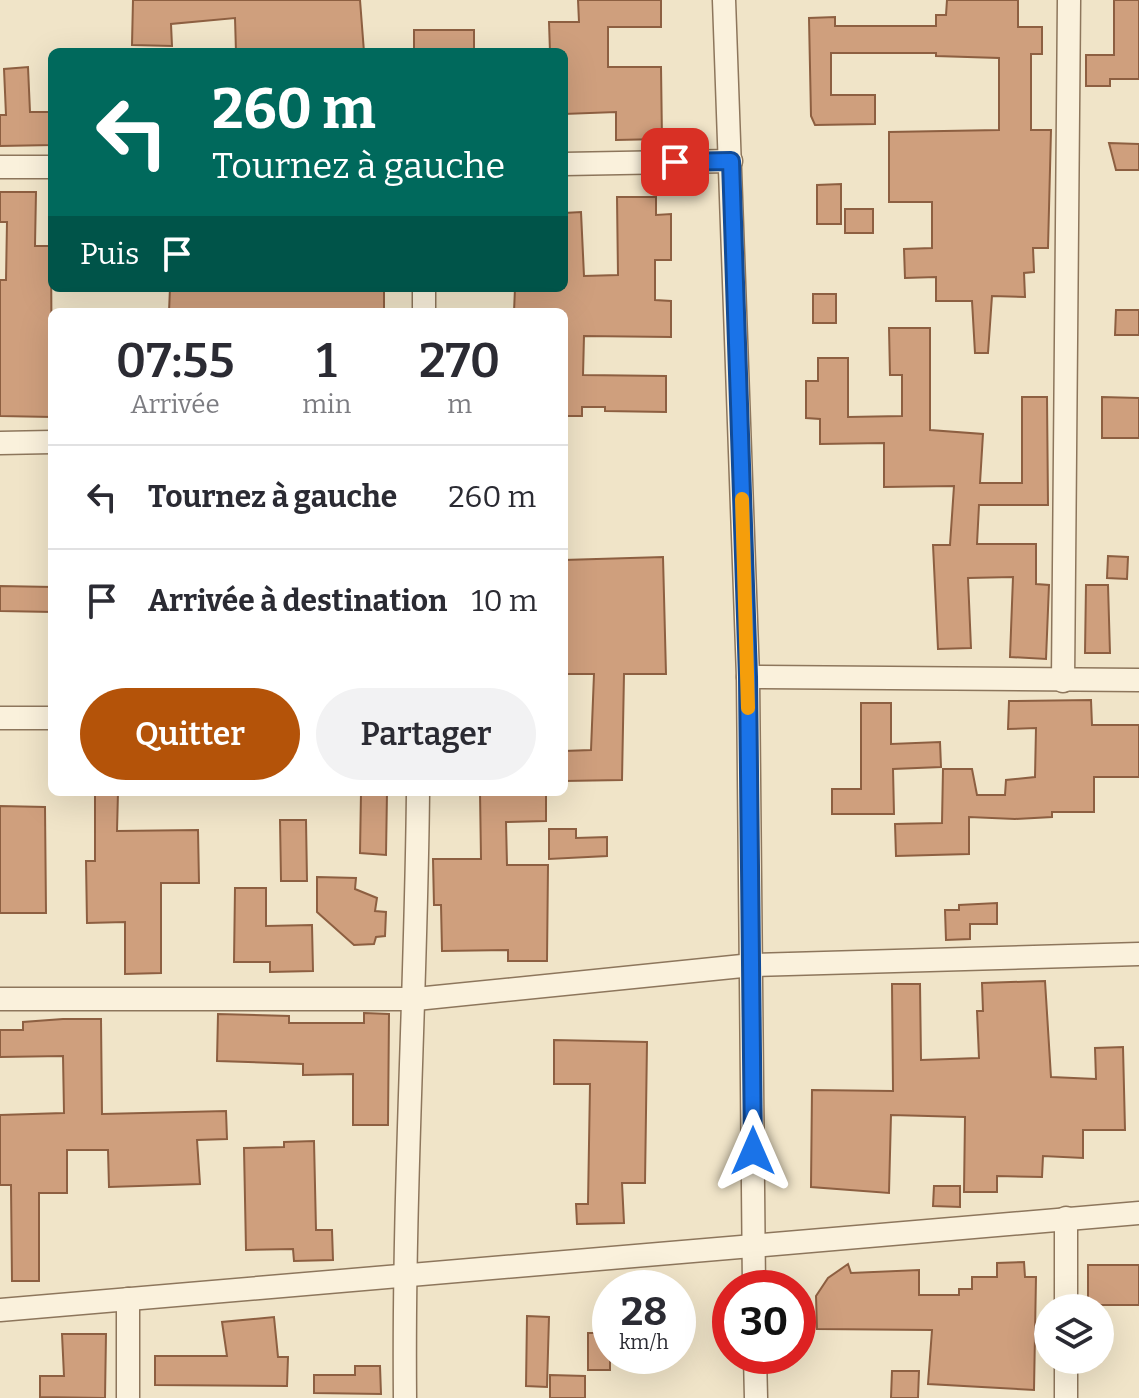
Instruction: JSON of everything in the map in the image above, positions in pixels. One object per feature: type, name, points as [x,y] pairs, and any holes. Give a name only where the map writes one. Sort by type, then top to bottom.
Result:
[{"type":"street","points":[[724,0],[748,677],[754,1270]]},
{"type":"street","points":[[1063,681],[1069,0]]},
{"type":"street","points":[[568,164],[731,161]]},
{"type":"street","points":[[0,167],[48,167]]},
{"type":"street","points":[[0,443],[48,442]]},
{"type":"street","points":[[748,677],[1139,680]]},
{"type":"street","points":[[0,718],[48,718]]},
{"type":"street","points":[[405,1398],[404,1277],[416,999],[418,796]]},
{"type":"street","points":[[0,999],[416,999],[752,965],[1139,954]]},
{"type":"street","points":[[0,1310],[1139,1213]]},
{"type":"street","points":[[1066,1218],[1066,1294]]},
{"type":"street","points":[[128,1299],[128,1398]]},
{"type":"street","points":[[755,1374],[756,1398]]},
{"type":"street","points":[[1066,1374],[1066,1398]]},
{"type":"building","points":[[133,0],[360,0],[364,48],[236,48],[235,18],[171,24],[172,46],[132,45]]},
{"type":"building","points":[[578,0],[661,0],[661,27],[608,27],[608,67],[661,67],[662,139],[616,140],[616,112],[568,114],[568,48],[550,48],[549,22],[579,22]]},
{"type":"building","points":[[947,0],[1018,0],[1018,27],[1042,27],[1042,54],[1031,54],[1031,130],[1051,130],[1048,248],[1033,248],[1034,272],[1024,273],[1025,297],[992,296],[988,353],[975,353],[972,301],[936,301],[936,277],[905,278],[904,249],[932,248],[932,202],[889,202],[889,132],[999,130],[999,58],[936,56],[936,53],[831,53],[831,95],[875,95],[875,124],[815,125],[811,116],[809,18],[835,17],[835,26],[936,26],[936,15],[946,15]]},
{"type":"building","points":[[1114,0],[1139,0],[1139,79],[1110,79],[1110,86],[1086,86],[1086,55],[1114,55]]},
{"type":"building","points":[[414,30],[474,30],[474,48],[414,48]]},
{"type":"building","points":[[28,67],[30,112],[48,112],[48,145],[0,146],[0,115],[6,115],[4,69]]},
{"type":"building","points":[[1109,143],[1139,144],[1139,170],[1116,170]]},
{"type":"building","points":[[841,184],[841,224],[817,224],[817,185]]},
{"type":"building","points":[[0,192],[36,192],[35,246],[48,246],[48,292],[51,292],[51,308],[48,308],[48,417],[0,416],[0,280],[6,280],[7,222],[0,222]]},
{"type":"building","points":[[617,197],[656,197],[656,215],[671,214],[671,260],[655,260],[655,300],[671,301],[671,337],[584,336],[583,375],[666,376],[666,412],[605,411],[605,407],[582,407],[582,416],[568,416],[568,308],[514,308],[515,292],[568,292],[568,213],[581,212],[584,276],[618,275]]},
{"type":"building","points":[[845,209],[873,209],[873,233],[845,233]]},
{"type":"building","points":[[170,292],[384,292],[384,308],[169,308]]},
{"type":"building","points":[[813,294],[836,294],[836,323],[813,323]]},
{"type":"building","points":[[1116,310],[1139,310],[1139,335],[1115,335]]},
{"type":"building","points":[[889,328],[930,328],[930,430],[983,434],[980,483],[1022,483],[1022,397],[1047,397],[1048,505],[979,505],[977,544],[1036,544],[1036,584],[1049,585],[1046,659],[1010,657],[1013,577],[968,578],[971,648],[938,649],[933,545],[950,545],[954,486],[884,487],[884,443],[820,444],[820,419],[806,418],[806,381],[818,381],[818,358],[848,358],[848,417],[902,416],[902,375],[890,375]]},
{"type":"building","points":[[1102,397],[1139,398],[1139,438],[1102,438]]},
{"type":"building","points":[[1108,556],[1128,557],[1127,579],[1107,578]]},
{"type":"building","points":[[663,557],[666,674],[624,674],[622,780],[568,781],[568,751],[591,750],[594,674],[568,674],[568,560]]},
{"type":"building","points":[[1086,585],[1108,585],[1110,653],[1085,653]]},
{"type":"building","points":[[0,586],[48,587],[48,612],[0,611]]},
{"type":"building","points":[[1091,700],[1092,725],[1139,725],[1139,777],[1094,777],[1094,812],[1052,812],[1052,817],[1015,819],[969,817],[969,854],[896,856],[895,824],[942,823],[943,769],[972,769],[977,795],[1005,795],[1006,780],[1035,777],[1036,728],[1008,729],[1009,701]]},
{"type":"building","points":[[861,703],[891,703],[891,744],[940,742],[941,767],[893,769],[894,814],[832,814],[832,789],[861,789]]},
{"type":"building","points":[[95,796],[118,796],[117,831],[198,830],[199,883],[161,883],[161,973],[125,974],[125,922],[87,923],[86,861],[95,861]]},
{"type":"building","points":[[361,796],[387,796],[386,855],[360,853]]},
{"type":"building","points":[[480,796],[546,796],[546,821],[506,822],[507,865],[548,865],[547,961],[508,961],[508,950],[442,951],[441,905],[434,905],[433,859],[481,859]]},
{"type":"building","points":[[0,806],[45,807],[46,913],[0,913]]},
{"type":"building","points":[[280,820],[306,820],[307,881],[281,881]]},
{"type":"building","points":[[549,829],[576,829],[576,838],[607,837],[607,856],[549,859]]},
{"type":"building","points":[[317,877],[356,878],[355,889],[377,898],[375,911],[386,912],[385,936],[376,937],[374,944],[354,945],[317,912]]},
{"type":"building","points":[[235,888],[266,888],[266,926],[312,925],[313,971],[270,972],[270,962],[234,962]]},
{"type":"building","points":[[997,903],[997,924],[970,924],[970,939],[946,940],[945,910],[959,910],[959,905]]},
{"type":"building","points":[[1045,981],[1051,1077],[1096,1079],[1095,1048],[1123,1047],[1125,1130],[1083,1130],[1083,1158],[1043,1156],[1042,1177],[997,1176],[997,1192],[964,1192],[965,1117],[891,1115],[889,1193],[811,1187],[812,1090],[893,1091],[892,984],[920,984],[921,1060],[979,1058],[977,1011],[983,1011],[982,983]]},
{"type":"building","points":[[364,1013],[389,1014],[388,1125],[353,1125],[353,1074],[303,1075],[303,1064],[217,1061],[218,1014],[289,1016],[289,1023],[364,1023]]},
{"type":"building","points":[[101,1019],[102,1114],[226,1111],[227,1139],[197,1140],[200,1184],[109,1187],[108,1150],[67,1150],[67,1193],[39,1193],[39,1281],[12,1281],[11,1185],[0,1185],[0,1115],[64,1113],[63,1056],[0,1057],[0,1030],[23,1030],[23,1022]]},
{"type":"building","points":[[554,1040],[647,1042],[645,1183],[622,1183],[624,1223],[577,1224],[576,1204],[588,1204],[590,1084],[554,1084]]},
{"type":"building","points":[[314,1141],[316,1230],[332,1230],[333,1260],[294,1261],[293,1249],[246,1250],[244,1148],[284,1147],[284,1142]]},
{"type":"building","points":[[934,1186],[960,1186],[960,1207],[933,1206]]},
{"type":"building","points":[[1024,1262],[1025,1277],[1036,1277],[1034,1390],[928,1384],[932,1330],[817,1329],[816,1296],[828,1278],[848,1264],[851,1273],[919,1270],[919,1295],[959,1295],[959,1289],[972,1289],[972,1277],[997,1277],[997,1263]]},
{"type":"building","points":[[1088,1265],[1139,1265],[1139,1305],[1114,1305],[1114,1294],[1088,1294]]},
{"type":"building","points":[[527,1316],[549,1317],[547,1387],[526,1386]]},
{"type":"building","points":[[274,1317],[278,1357],[288,1357],[287,1386],[155,1385],[155,1356],[227,1356],[222,1322]]},
{"type":"building","points":[[588,1333],[592,1333],[592,1370],[588,1370]]},
{"type":"building","points":[[62,1334],[106,1334],[105,1398],[40,1397],[40,1376],[64,1376]]},
{"type":"building","points":[[355,1366],[380,1366],[381,1394],[314,1393],[314,1375],[355,1375]]},
{"type":"building","points":[[892,1371],[919,1371],[918,1398],[891,1398]]},
{"type":"building","points":[[550,1375],[585,1376],[585,1398],[550,1398]]},
{"type":"slow traffic","points":[[742,499],[748,708]]},
{"type":"route","points":[[675,162],[731,161],[748,677],[753,1151]]}]
